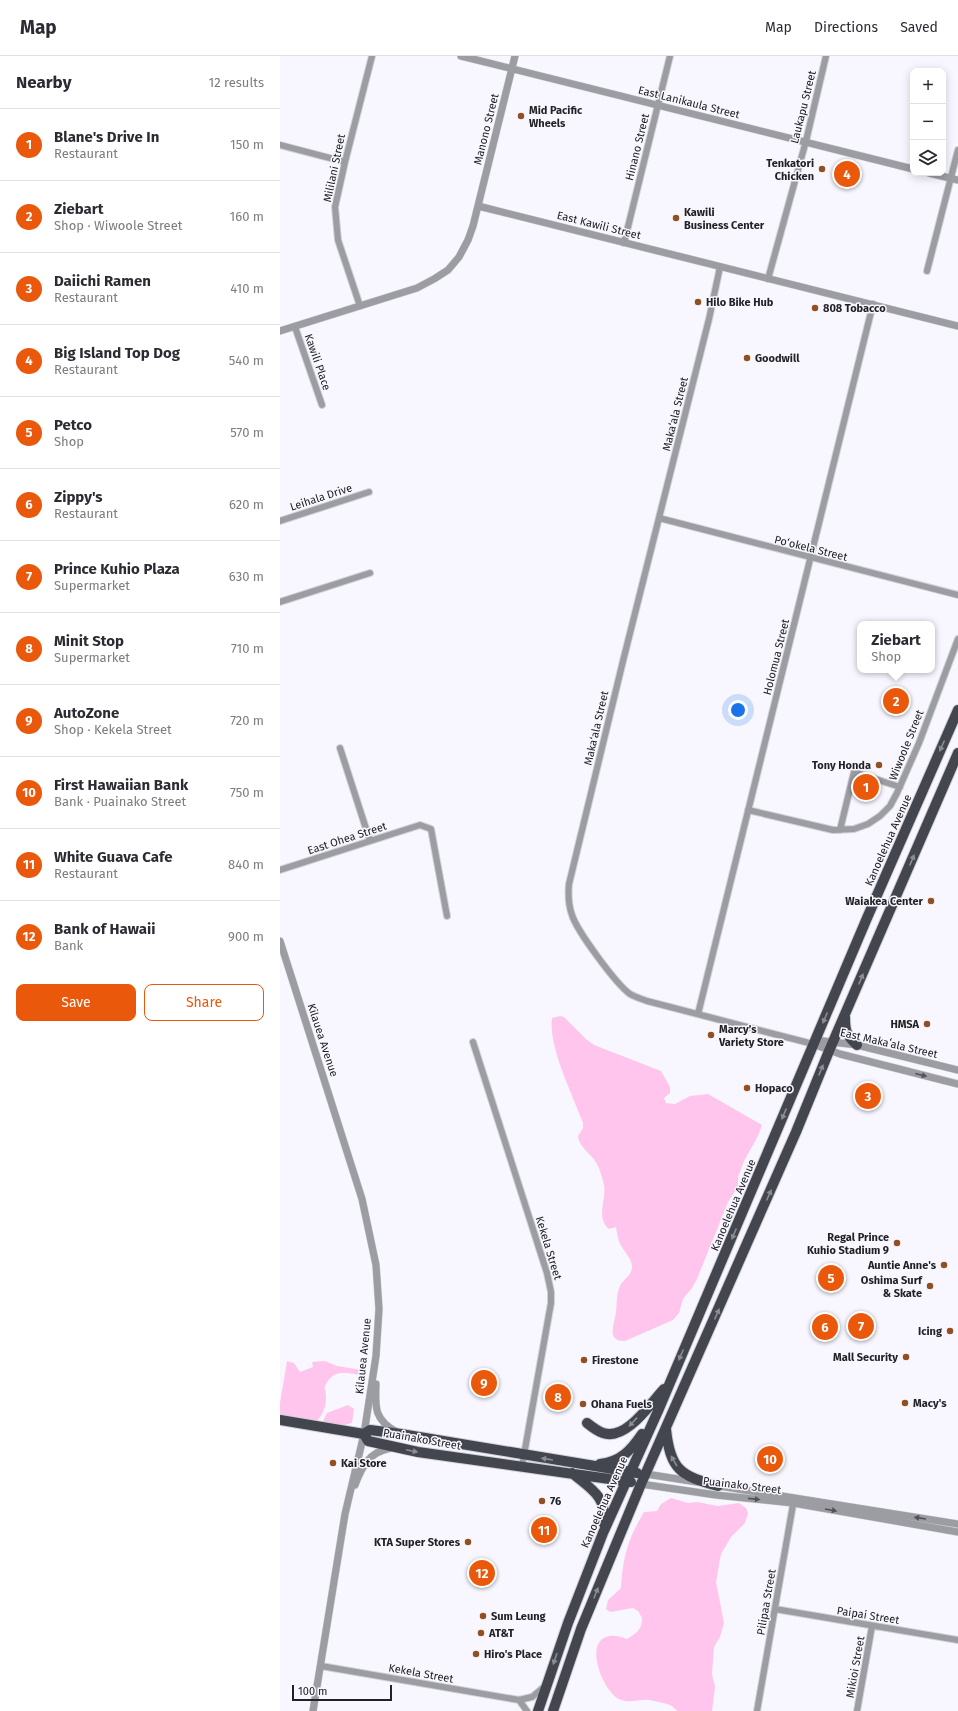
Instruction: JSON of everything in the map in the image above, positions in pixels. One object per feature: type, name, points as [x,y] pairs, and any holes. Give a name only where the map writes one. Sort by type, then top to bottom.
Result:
[{"type":"highway","name":"Kanoelehua Avenue","points":[[538,1711],[568,1622],[603,1533],[658,1411],[814,1042],[958,710]]},
{"type":"highway","points":[[553,1711],[584,1622],[641,1484],[796,1132],[831,1046],[958,753]]},
{"type":"highway","points":[[845,1015],[847,1033],[849,1038],[857,1045]]},
{"type":"highway","points":[[587,1423],[597,1431],[605,1434],[621,1432],[628,1428],[669,1383]]},
{"type":"highway","points":[[586,1465],[614,1462],[624,1456],[632,1448],[658,1411]]},
{"type":"highway","points":[[280,1420],[364,1434]]},
{"type":"highway","points":[[666,1427],[670,1455],[679,1469],[692,1479],[718,1486]]},
{"type":"highway","name":"Puainako Street","points":[[641,1484],[397,1448],[368,1441],[364,1434],[370,1430],[401,1434],[646,1474]]},
{"type":"highway","points":[[572,1474],[596,1493],[601,1499],[605,1514],[603,1533]]},
{"type":"street","name":"Mililani Street","points":[[360,306],[338,240],[335,207],[344,162],[372,56]]},
{"type":"street","name":"East Lanikaula Street","points":[[461,56],[910,168]]},
{"type":"street","name":"Manono Street","points":[[478,206],[515,56]]},
{"type":"street","name":"Hinano Street","points":[[624,243],[670,56]]},
{"type":"street","name":"Laukapu Street","points":[[768,279],[806,141],[826,56]]},
{"type":"street","points":[[280,145],[344,162]]},
{"type":"street","points":[[927,271],[958,150]]},
{"type":"street","points":[[942,176],[958,180]]},
{"type":"street","points":[[280,331],[417,288],[434,280],[448,270],[459,257],[468,240],[478,206]]},
{"type":"street","name":"East Kawili Street","points":[[478,206],[958,326]]},
{"type":"street","name":"Maka‘ala Street","points":[[720,267],[569,884],[568,898],[572,916],[583,934],[618,983],[631,995],[647,1001],[814,1042]]},
{"type":"street","name":"Holomua Street","points":[[698,1014],[873,304]]},
{"type":"street","name":"Kawili Place","points":[[295,326],[322,405]]},
{"type":"street","name":"Leihala Drive","points":[[280,521],[369,492]]},
{"type":"street","name":"Po‘okela Street","points":[[659,518],[958,595]]},
{"type":"street","points":[[280,602],[370,573]]},
{"type":"street","name":"Wiwoole Street","points":[[748,810],[840,830],[861,826],[874,820],[890,806],[900,787],[919,743],[958,638]]},
{"type":"street","points":[[340,748],[370,841]]},
{"type":"street","points":[[840,830],[854,772],[900,787]]},
{"type":"street","name":"East Ohea Street","points":[[280,870],[420,825],[431,829],[447,916]]},
{"type":"street","name":"Kilauea Avenue","points":[[280,941],[362,1199],[376,1265],[379,1310],[376,1356],[364,1434],[345,1514],[313,1711]]},
{"type":"street","name":"Kekela Street","points":[[472,1042],[547,1273],[551,1292],[550,1310],[522,1466]]},
{"type":"street","name":"East Makaʻala Street","points":[[814,1042],[831,1046],[857,1045],[958,1070]]},
{"type":"street","points":[[831,1046],[897,1069],[958,1084]]},
{"type":"street","points":[[376,1356],[376,1409],[382,1421],[390,1428],[401,1434]]},
{"type":"street","points":[[345,1514],[365,1463],[379,1451],[397,1448]]},
{"type":"street","name":"Puainako Street","points":[[646,1474],[718,1486],[958,1532]]},
{"type":"street","name":"Puainako Street","points":[[641,1484],[716,1495],[793,1500],[958,1524]]},
{"type":"street","name":"Pilipaa Street","points":[[757,1711],[793,1500]]},
{"type":"street","name":"Paipai Street","points":[[775,1609],[958,1640]]},
{"type":"street","name":"Mikioi Street","points":[[857,1711],[872,1626]]},
{"type":"street","name":"Kekela Street","points":[[321,1666],[519,1700]]},
{"type":"street","points":[[527,1711],[519,1700],[536,1694],[548,1681]]},
{"type":"shaded area","points":[[560,1016],[564,1017],[594,1045],[661,1071],[670,1087],[670,1093],[664,1098],[666,1103],[675,1104],[690,1096],[708,1094],[762,1125],[758,1136],[744,1161],[738,1177],[738,1187],[728,1202],[697,1279],[683,1299],[679,1313],[673,1320],[625,1341],[615,1339],[613,1335],[613,1327],[618,1291],[621,1284],[631,1272],[632,1266],[620,1243],[616,1227],[609,1229],[605,1224],[602,1213],[605,1190],[602,1176],[597,1164],[582,1147],[579,1140],[578,1136],[583,1128],[583,1123],[557,1057],[552,1030],[552,1018]]},
{"type":"shaded area","points":[[287,1361],[294,1363],[300,1372],[313,1367],[312,1362],[325,1361],[337,1366],[362,1370],[360,1375],[349,1373],[336,1374],[328,1381],[325,1386],[325,1407],[323,1413],[316,1422],[280,1415],[280,1403]]},
{"type":"shaded area","points":[[348,1405],[354,1409],[352,1423],[344,1425],[325,1423],[323,1421],[327,1413]]},
{"type":"shaded area","points":[[671,1498],[688,1503],[697,1502],[718,1506],[739,1503],[746,1508],[748,1513],[745,1523],[731,1537],[721,1554],[716,1582],[724,1623],[720,1637],[714,1647],[712,1674],[715,1686],[712,1711],[678,1711],[670,1705],[654,1701],[626,1701],[619,1699],[613,1695],[602,1678],[596,1658],[597,1649],[600,1642],[606,1637],[614,1636],[627,1639],[636,1633],[640,1628],[642,1618],[638,1611],[633,1608],[610,1612],[606,1609],[608,1600],[621,1588],[623,1566],[627,1548],[644,1512],[657,1511],[661,1504]]},
{"type":"place","name":"Mid Pacific Wheels","points":[[521,116]]},
{"type":"place","name":"Tenkatori Chicken","points":[[822,169]]},
{"type":"place","name":"Big Island Top Dog","points":[[847,174]]},
{"type":"place","name":"Kawili Business Center","points":[[676,218]]},
{"type":"place","name":"Hilo Bike Hub","points":[[698,302]]},
{"type":"place","name":"808 Tobacco","points":[[815,308]]},
{"type":"place","name":"Goodwill","points":[[747,358]]},
{"type":"place","name":"Ziebart","points":[[896,701]]},
{"type":"place","name":"Tony Honda","points":[[879,765]]},
{"type":"place","name":"Blane's Drive In","points":[[866,787]]},
{"type":"place","name":"Waiakea Center","points":[[931,901]]},
{"type":"place","name":"HMSA","points":[[927,1024]]},
{"type":"place","name":"Marcy’s Variety Store","points":[[711,1035]]},
{"type":"place","name":"Hopaco","points":[[747,1088]]},
{"type":"place","name":"Daiichi Ramen","points":[[868,1096]]},
{"type":"place","name":"Regal Prince Kuhio Stadium 9","points":[[897,1243]]},
{"type":"place","name":"Auntie Anne's","points":[[944,1265]]},
{"type":"place","name":"Petco","points":[[831,1278]]},
{"type":"place","name":"Oshima Surf & Skate","points":[[930,1286]]},
{"type":"place","name":"Prince Kuhio Plaza","points":[[861,1326]]},
{"type":"place","name":"Zippy's","points":[[825,1327]]},
{"type":"place","name":"Icing","points":[[950,1331]]},
{"type":"place","name":"Mall Security","points":[[906,1357]]},
{"type":"place","name":"Firestone","points":[[584,1360]]},
{"type":"place","name":"AutoZone","points":[[484,1383]]},
{"type":"place","name":"Minit Stop","points":[[558,1397]]},
{"type":"place","name":"Macy's","points":[[905,1403]]},
{"type":"place","name":"Ohana Fuels","points":[[583,1404]]},
{"type":"place","name":"First Hawaiian Bank","points":[[770,1459]]},
{"type":"place","name":"Kai Store","points":[[333,1463]]},
{"type":"place","name":"76","points":[[542,1501]]},
{"type":"place","name":"White Guava Cafe","points":[[544,1530]]},
{"type":"place","name":"KTA Super Stores","points":[[468,1542]]},
{"type":"place","name":"Bank of Hawaii","points":[[482,1573]]},
{"type":"place","name":"Sum Leung","points":[[483,1616]]},
{"type":"place","name":"AT&T","points":[[481,1633]]},
{"type":"place","name":"Hiro's Place","points":[[476,1654]]}]
